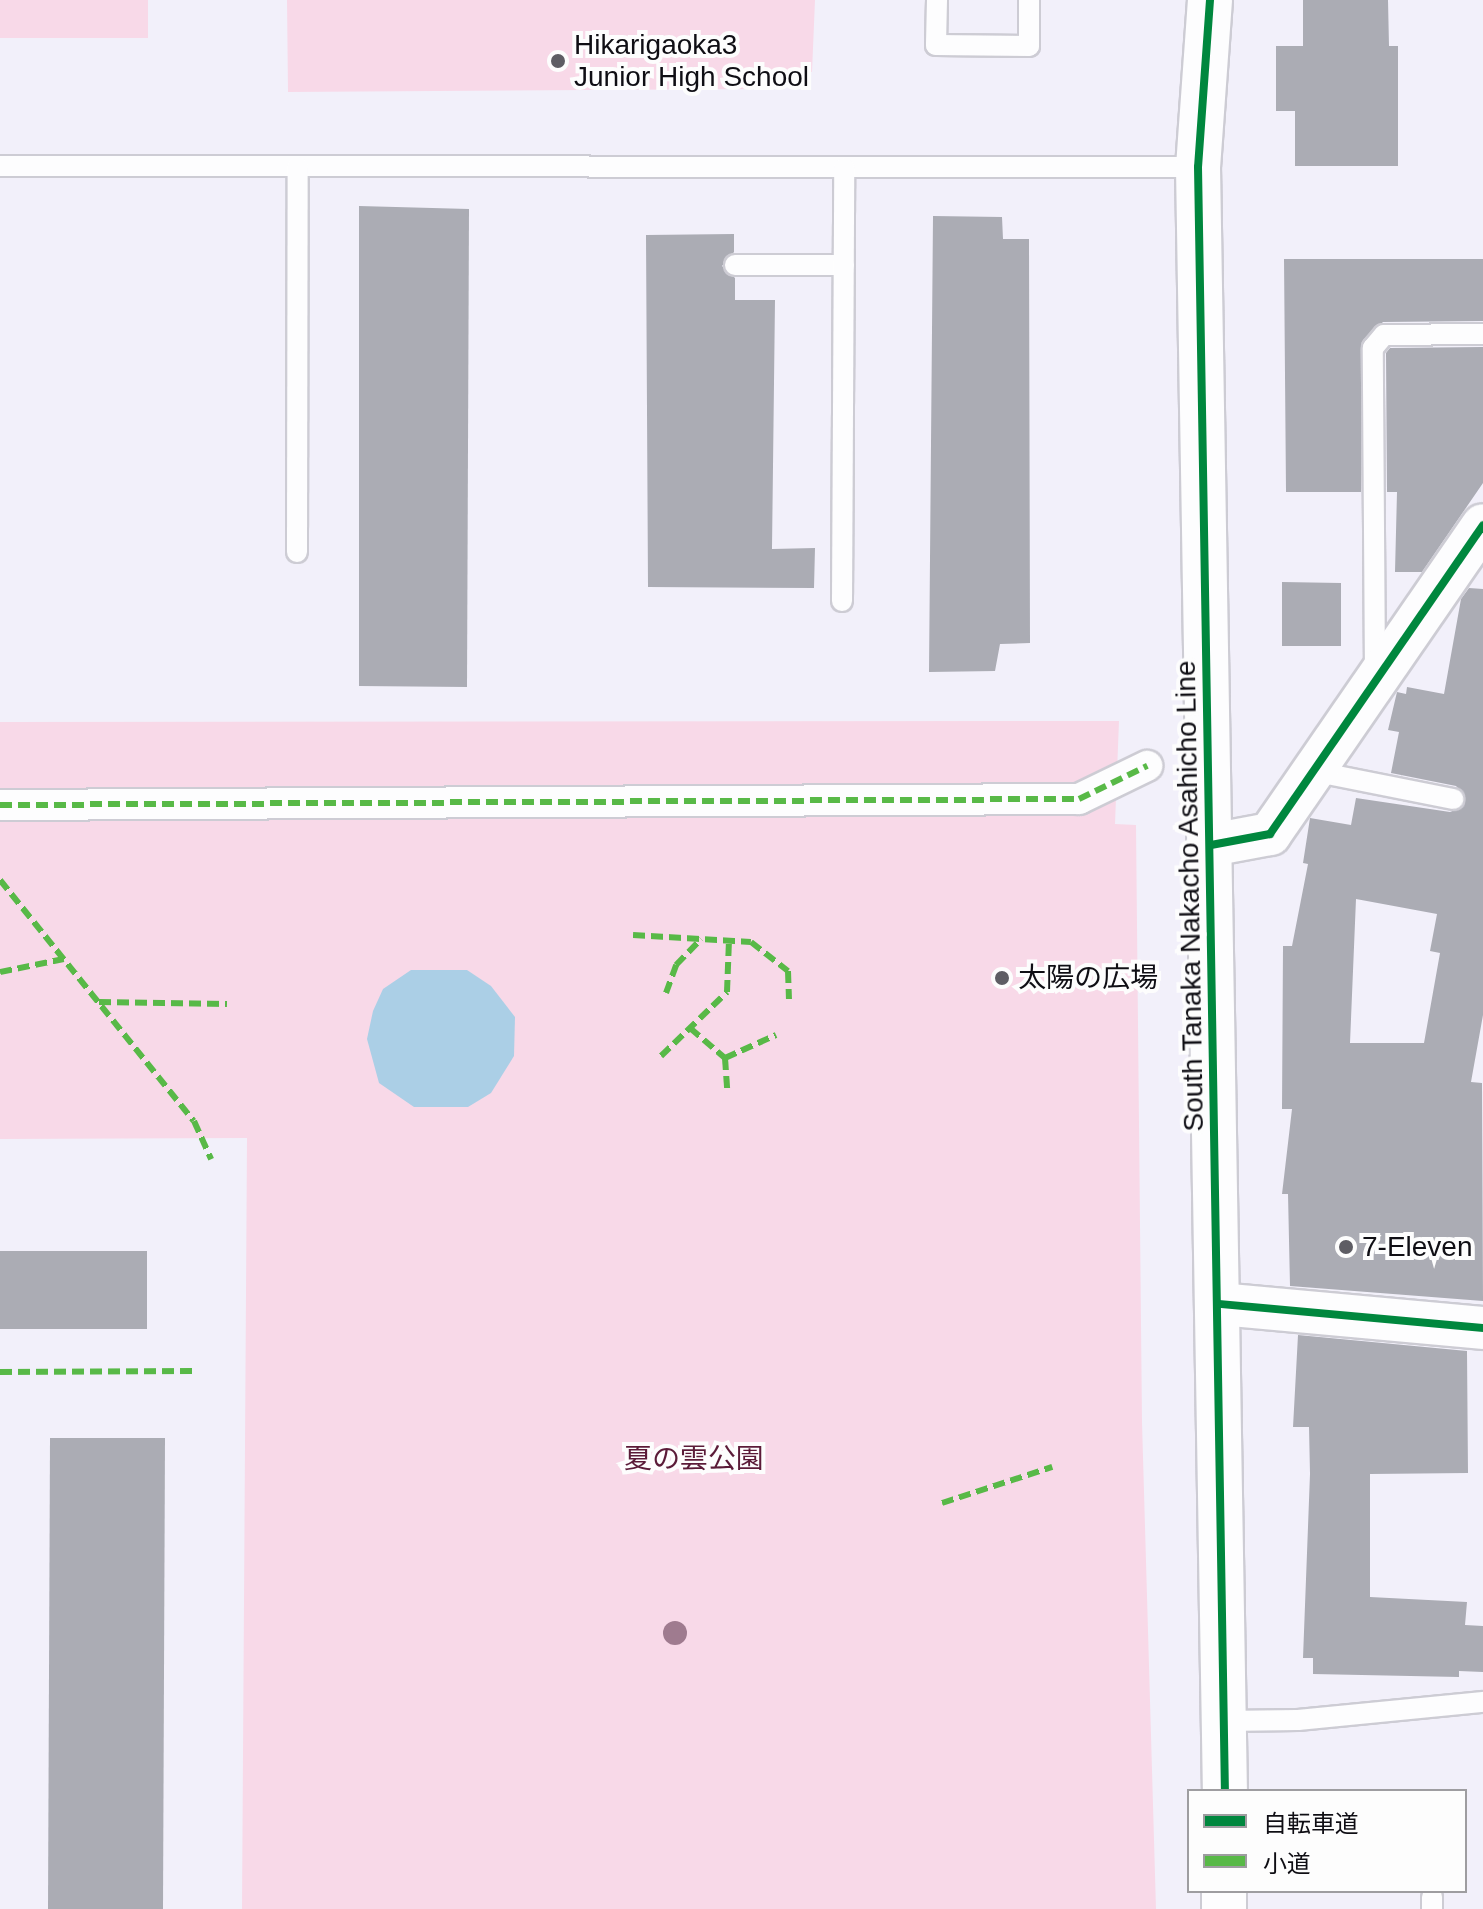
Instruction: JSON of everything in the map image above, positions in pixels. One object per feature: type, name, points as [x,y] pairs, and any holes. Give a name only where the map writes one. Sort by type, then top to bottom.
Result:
[{"type":"main road","name":"South Tanaka Nakacho Asahicho Line","points":[[1210,0],[1198,167],[1220,1304],[1225,1789]]},
{"type":"street","points":[[1211,845],[1270,834],[1317,772],[1376,677],[1476,547]]},
{"type":"street","points":[[0,805],[1079,799],[1147,766]]},
{"type":"street","points":[[1220,1304],[1483,1328]]},
{"type":"lane","points":[[937,0],[936,45],[1029,46],[1029,0]]},
{"type":"lane","points":[[0,166],[1198,167]]},
{"type":"lane","points":[[297,552],[298,167]]},
{"type":"lane","points":[[842,601],[844,168]]},
{"type":"lane","points":[[735,265],[844,265]]},
{"type":"lane","points":[[1376,677],[1373,348],[1384,335],[1483,334]]},
{"type":"lane","points":[[1317,772],[1453,799]]},
{"type":"lane","points":[[1224,1721],[1298,1720],[1483,1702]]},
{"type":"green space","points":[[0,0],[148,0],[148,38],[0,38]]},
{"type":"green space","points":[[287,0],[815,0],[812,72],[750,74],[749,89],[288,92]]},
{"type":"green space","name":"夏の雲公園","points":[[1119,721],[1115,824],[1136,825],[1142,1422],[1156,1909],[242,1909],[247,1138],[0,1139],[0,722]]},
{"type":"water","points":[[411,970],[467,970],[491,986],[515,1017],[514,1056],[491,1093],[468,1107],[414,1107],[379,1083],[367,1039],[373,1011],[383,989]]},
{"type":"building","points":[[1303,0],[1388,0],[1389,46],[1398,46],[1398,166],[1295,166],[1295,111],[1276,111],[1276,46],[1303,46]]},
{"type":"building","points":[[359,206],[469,209],[467,687],[359,686]]},
{"type":"building","points":[[933,216],[1002,217],[1003,239],[1029,239],[1030,643],[1000,644],[995,671],[929,672]]},
{"type":"building","points":[[734,234],[734,252],[722,266],[735,278],[735,300],[775,300],[772,549],[815,548],[814,588],[648,587],[646,235]]},
{"type":"building","points":[[1284,259],[1483,259],[1483,321],[1383,322],[1363,341],[1361,492],[1286,492]]},
{"type":"building","points":[[1483,347],[1483,483],[1422,572],[1395,572],[1397,492],[1387,492],[1386,353],[1390,348]]},
{"type":"building","points":[[1282,582],[1341,583],[1341,646],[1282,646]]},
{"type":"building","points":[[1469,588],[1483,589],[1483,1015],[1471,1082],[1482,1083],[1483,1301],[1290,1286],[1288,1194],[1282,1194],[1292,1109],[1282,1109],[1283,946],[1292,946],[1308,864],[1303,863],[1310,818],[1351,825],[1356,798],[1450,812],[1463,807],[1465,796],[1456,786],[1391,773],[1399,732],[1388,730],[1397,692],[1406,694],[1407,687],[1444,694],[1461,599]],"holes":[[[1356,899],[1437,914],[1430,951],[1440,953],[1424,1043],[1350,1043]]]},
{"type":"building","points":[[0,1251],[147,1251],[147,1329],[0,1329]]},
{"type":"building","points":[[1298,1335],[1467,1351],[1468,1473],[1370,1474],[1370,1597],[1467,1602],[1465,1625],[1483,1626],[1483,1672],[1459,1671],[1459,1677],[1313,1674],[1313,1658],[1303,1658],[1310,1474],[1309,1427],[1293,1427]]},
{"type":"building","points":[[50,1438],[165,1438],[163,1909],[48,1909]]},
{"type":"marked path","points":[[0,805],[1079,799],[1147,766]]},
{"type":"marked path","points":[[0,880],[194,1121],[211,1159]]},
{"type":"marked path","points":[[633,935],[751,942],[788,971],[789,999]]},
{"type":"marked path","points":[[666,993],[676,965],[701,939]]},
{"type":"marked path","points":[[661,1056],[727,992],[729,941]]},
{"type":"marked path","points":[[0,972],[64,959]]},
{"type":"marked path","points":[[99,1002],[227,1004]]},
{"type":"marked path","points":[[690,1028],[725,1058],[776,1035]]},
{"type":"marked path","points":[[725,1058],[727,1089]]},
{"type":"marked path","points":[[0,1372],[192,1371]]},
{"type":"marked path","points":[[942,1503],[1052,1467]]},
{"type":"cycle path","points":[[1210,0],[1198,167],[1225,1789]]},
{"type":"cycle path","points":[[1211,845],[1270,834],[1483,525]]},
{"type":"cycle path","points":[[1220,1304],[1483,1328]]},
{"type":"place","name":"Hikarigaoka3 Junior High School","points":[[558,61]]},
{"type":"place","name":"太陽の広場","points":[[1002,978]]},
{"type":"place","name":"7-Eleven","points":[[1346,1247]]}]
